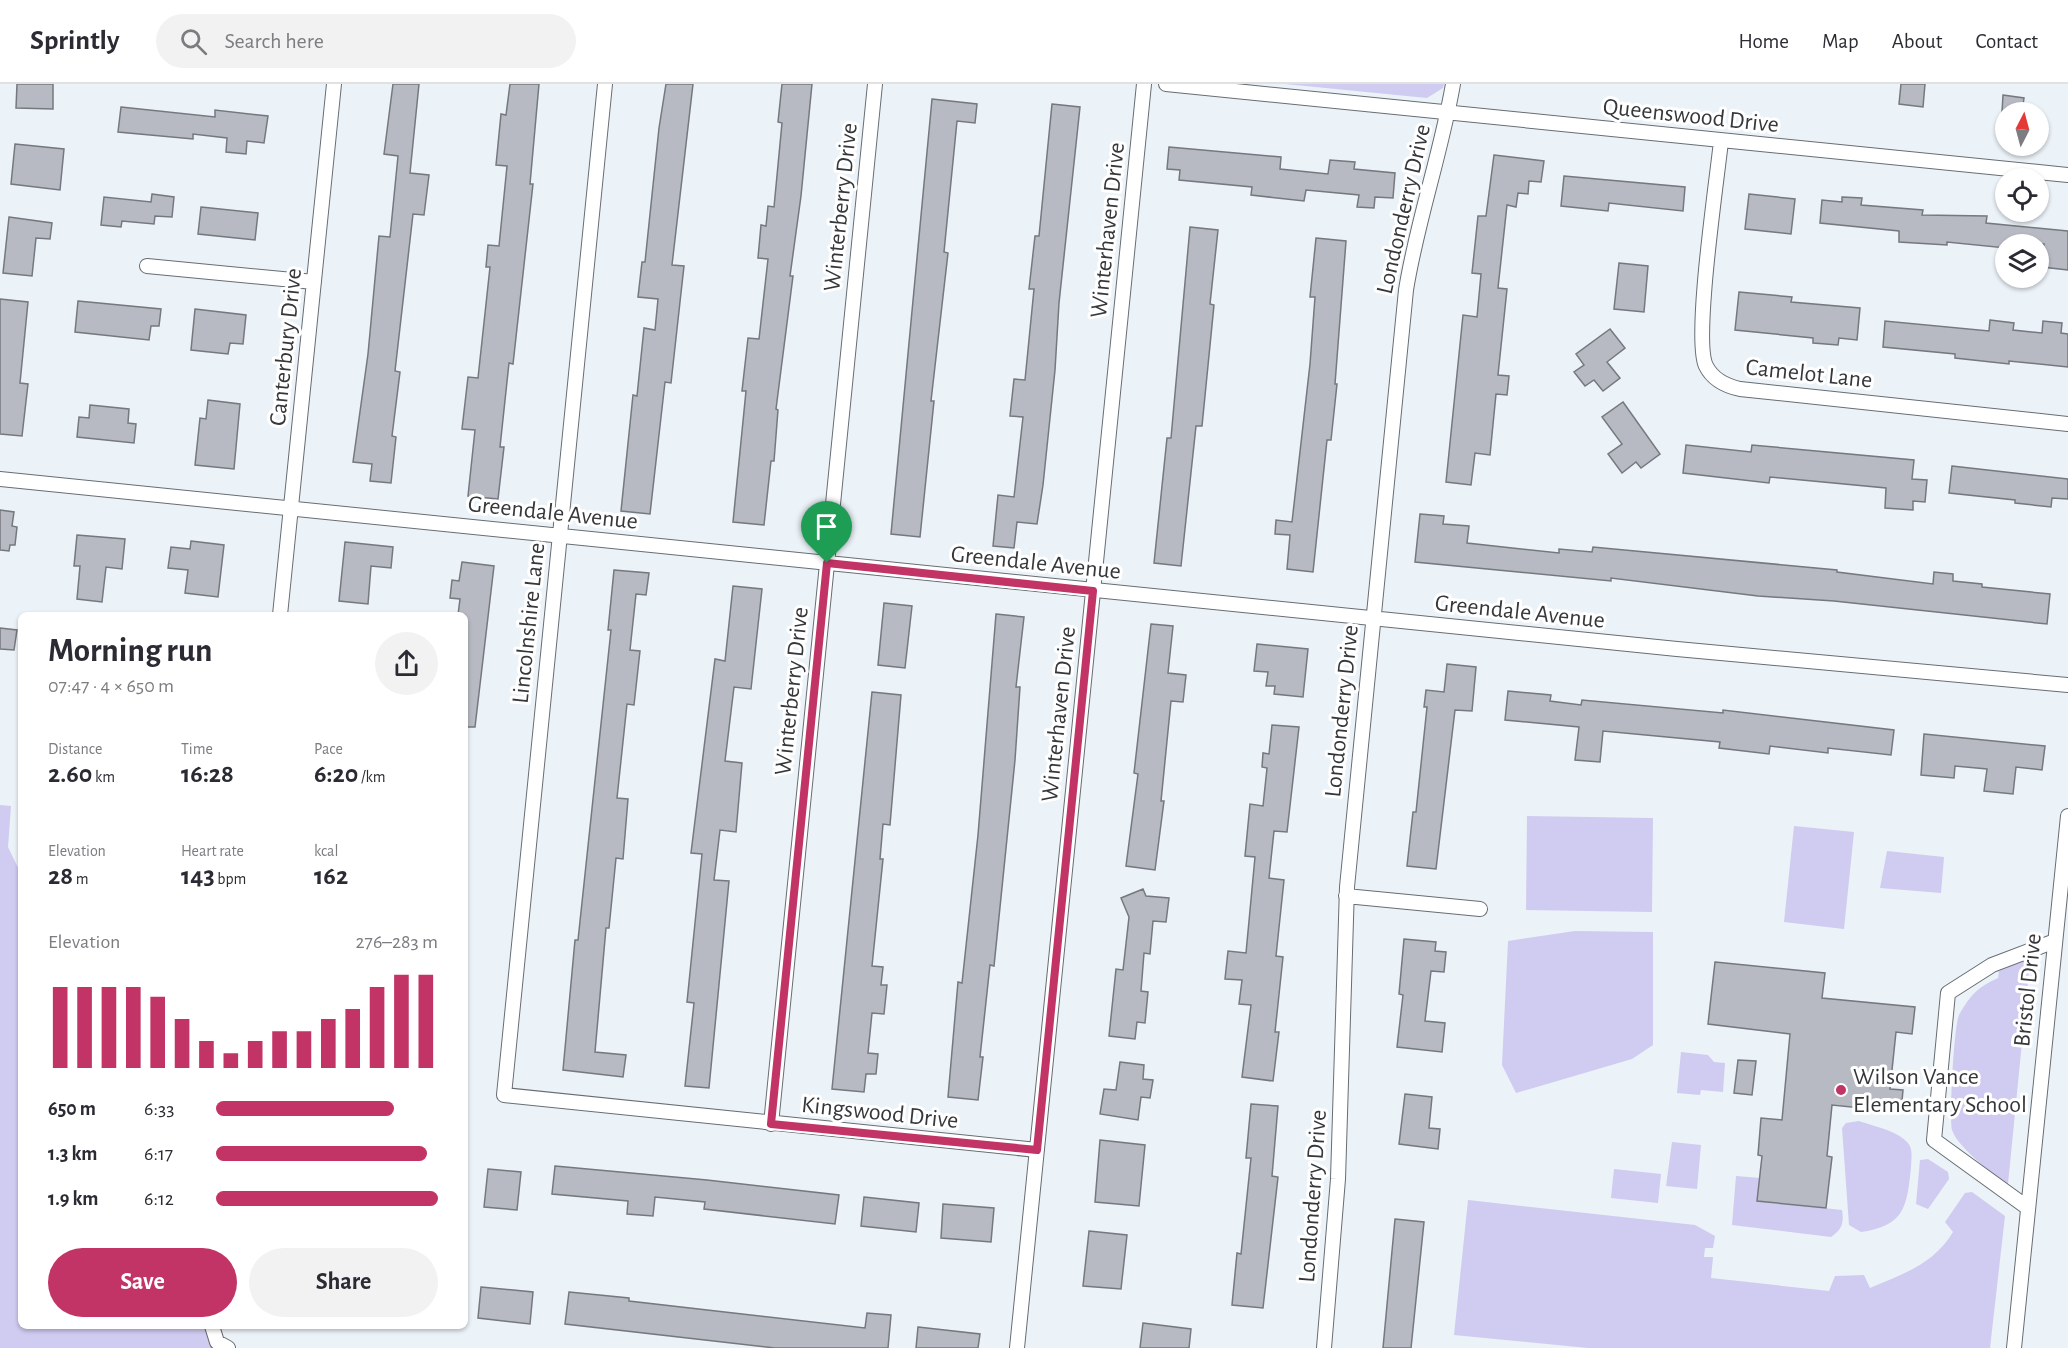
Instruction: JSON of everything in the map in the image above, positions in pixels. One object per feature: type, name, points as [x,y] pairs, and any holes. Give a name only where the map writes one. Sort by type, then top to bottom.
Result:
[{"type":"street","name":"Canterbury Drive","points":[[280,612],[334,84]]},
{"type":"street","name":"Lincolnshire Lane","points":[[504,1095],[605,84]]},
{"type":"street","name":"Winterberry Drive","points":[[771,1124],[875,84]]},
{"type":"street","name":"Winterhaven Drive","points":[[1017,1348],[1144,84]]},
{"type":"street","name":"Queenswood Drive","points":[[1166,84],[2068,176]]},
{"type":"street","name":"Londonderry Drive","points":[[1324,1348],[1338,1179],[1346,896],[1372,618],[1406,290],[1453,84]]},
{"type":"street","name":"Camelot Lane","points":[[1721,141],[1702,353],[1706,366],[1715,378],[1726,386],[1740,389],[2068,423]]},
{"type":"street","points":[[147,266],[314,282]]},
{"type":"street","name":"Greendale Avenue","points":[[0,479],[1093,591],[2068,685]]},
{"type":"street","name":"Bristol Drive","points":[[2014,1348],[2068,816]]},
{"type":"street","points":[[1346,896],[1480,909]]},
{"type":"street","points":[[2028,1208],[1934,1140],[1948,993],[1992,965],[2055,941]]},
{"type":"street","name":"Kingswood Drive","points":[[504,1095],[1037,1150]]},
{"type":"street","points":[[214,1329],[222,1345]]},
{"type":"shaded area","points":[[1285,84],[1444,84],[1443,88],[1427,98]]},
{"type":"shaded area","points":[[0,805],[11,806],[8,847],[18,868],[18,1329],[214,1329],[228,1348],[0,1348]]},
{"type":"shaded area","points":[[1527,816],[1653,818],[1652,912],[1526,910]]},
{"type":"shaded area","points":[[1794,826],[1854,832],[1844,929],[1784,922]]},
{"type":"shaded area","points":[[1887,851],[1944,857],[1941,893],[1880,888]]},
{"type":"shaded area","points":[[1575,931],[1653,932],[1653,1045],[1632,1059],[1516,1093],[1502,1065],[1508,941]]},
{"type":"shaded area","points":[[2024,960],[2030,961],[2008,1184],[2003,1183],[1975,1158],[1960,1143],[1952,1130],[1954,1053],[1957,1022],[1967,1002],[1975,992],[1998,978],[1999,971]]},
{"type":"shaded area","points":[[1681,1052],[1708,1055],[1714,1062],[1725,1063],[1723,1092],[1701,1090],[1700,1095],[1677,1093]]},
{"type":"shaded area","points":[[1859,1121],[1901,1137],[1909,1144],[1912,1153],[1908,1193],[1901,1212],[1887,1225],[1861,1232],[1849,1225],[1842,1128],[1846,1123]]},
{"type":"shaded area","points":[[1672,1142],[1701,1145],[1697,1189],[1666,1186]]},
{"type":"shaded area","points":[[1928,1159],[1948,1172],[1949,1179],[1928,1209],[1916,1204],[1920,1160]]},
{"type":"shaded area","points":[[1614,1169],[1661,1174],[1658,1203],[1611,1198]]},
{"type":"shaded area","points":[[1736,1176],[1760,1178],[1757,1201],[1842,1210],[1841,1226],[1831,1237],[1732,1225]]},
{"type":"shaded area","points":[[1972,1192],[2005,1216],[1990,1348],[1588,1348],[1454,1335],[1468,1200],[1695,1225],[1715,1236],[1713,1248],[1705,1248],[1704,1257],[1713,1257],[1711,1278],[1829,1291],[1835,1276],[1864,1275],[1870,1288],[1917,1267],[1945,1243],[1953,1232],[1945,1222],[1965,1193]]},
{"type":"building","points":[[17,84],[53,84],[53,109],[16,108]]},
{"type":"building","points":[[393,84],[419,84],[410,173],[429,175],[424,215],[413,214],[395,371],[400,372],[392,436],[396,437],[391,483],[370,481],[372,464],[353,462],[368,354],[379,236],[390,237],[398,156],[384,154]]},
{"type":"building","points":[[510,84],[539,84],[530,184],[533,184],[513,364],[509,363],[500,447],[504,447],[498,499],[468,496],[475,430],[462,429],[468,377],[478,378],[490,267],[486,267],[488,245],[499,246],[507,166],[496,165],[501,114],[506,115]]},
{"type":"building","points":[[666,84],[693,84],[672,265],[684,266],[671,383],[665,382],[650,514],[621,511],[633,395],[637,396],[644,328],[655,330],[658,299],[638,297],[642,262],[645,262]]},
{"type":"building","points":[[782,84],[812,84],[801,196],[790,276],[793,276],[776,409],[778,410],[774,461],[771,461],[764,525],[733,522],[746,391],[742,391],[748,338],[759,339],[768,259],[758,258],[761,225],[766,226],[768,206],[774,207],[782,123],[778,122]]},
{"type":"building","points":[[1901,84],[1925,84],[1923,107],[1899,104]]},
{"type":"building","points":[[2003,95],[2024,98],[2023,102],[2003,102]]},
{"type":"building","points":[[932,99],[977,104],[975,123],[957,121],[944,252],[948,253],[931,401],[934,401],[920,537],[891,534]]},
{"type":"building","points":[[1052,104],[1080,107],[1059,303],[1055,370],[1043,485],[1037,524],[1017,522],[1014,548],[993,546],[998,495],[1014,497],[1023,417],[1010,416],[1014,379],[1025,380],[1034,289],[1029,289],[1035,236],[1039,236]]},
{"type":"building","points":[[121,107],[215,117],[215,110],[268,116],[264,143],[247,141],[246,154],[226,152],[227,138],[193,134],[193,139],[118,132]]},
{"type":"building","points":[[15,144],[64,149],[60,190],[11,184]]},
{"type":"building","points":[[1169,147],[1281,157],[1280,169],[1328,174],[1330,160],[1355,162],[1354,169],[1395,173],[1393,198],[1375,197],[1374,208],[1357,207],[1359,195],[1306,190],[1304,201],[1251,195],[1252,187],[1179,180],[1180,170],[1167,169]]},
{"type":"building","points":[[1494,155],[1544,161],[1541,182],[1529,181],[1528,194],[1518,193],[1516,207],[1507,205],[1498,288],[1507,289],[1498,375],[1509,376],[1507,395],[1496,394],[1490,455],[1475,453],[1471,485],[1446,482],[1463,315],[1477,317],[1481,274],[1472,273],[1478,216],[1486,216]]},
{"type":"building","points":[[1564,176],[1685,187],[1683,211],[1609,203],[1608,211],[1561,206]]},
{"type":"building","points":[[152,194],[174,197],[172,217],[155,216],[154,224],[122,221],[121,227],[101,225],[104,197],[151,202]]},
{"type":"building","points":[[1749,194],[1795,199],[1791,234],[1745,229]]},
{"type":"building","points":[[1842,197],[1862,198],[1861,205],[1923,210],[1922,215],[1987,216],[1986,223],[2068,231],[2068,270],[2049,268],[2049,234],[1995,234],[1995,247],[1947,242],[1947,245],[1899,242],[1899,231],[1820,223],[1822,200],[1842,202]]},
{"type":"building","points":[[201,207],[258,213],[255,240],[198,234]]},
{"type":"building","points":[[9,217],[52,223],[50,239],[36,238],[32,276],[3,273]]},
{"type":"building","points":[[1190,227],[1218,230],[1210,304],[1214,305],[1202,426],[1196,426],[1181,566],[1154,563],[1167,438],[1171,438]]},
{"type":"building","points":[[1316,238],[1346,241],[1335,384],[1337,384],[1331,440],[1327,440],[1313,572],[1287,569],[1290,535],[1275,534],[1276,520],[1292,522],[1310,364],[1315,297],[1310,297]]},
{"type":"building","points":[[1619,263],[1648,266],[1644,312],[1614,309]]},
{"type":"building","points":[[1739,292],[1792,297],[1791,302],[1860,308],[1857,340],[1839,338],[1838,345],[1813,343],[1813,338],[1735,330]]},
{"type":"building","points":[[0,299],[28,302],[20,383],[28,384],[22,436],[0,434]]},
{"type":"building","points":[[78,301],[161,309],[159,326],[151,326],[149,340],[75,332]]},
{"type":"building","points":[[195,309],[246,315],[243,344],[230,343],[228,354],[191,350]]},
{"type":"building","points":[[1990,320],[2014,323],[2013,330],[2042,333],[2043,321],[2062,323],[2061,333],[2068,334],[2068,367],[2009,361],[2009,364],[1955,358],[1955,354],[1883,347],[1885,321],[1989,331]]},
{"type":"building","points":[[1610,329],[1625,348],[1607,362],[1620,378],[1603,391],[1594,380],[1585,386],[1574,372],[1584,365],[1576,354]]},
{"type":"building","points":[[208,400],[240,404],[234,469],[195,465],[200,418],[206,419]]},
{"type":"building","points":[[1623,402],[1660,454],[1641,468],[1636,462],[1622,473],[1608,454],[1622,444],[1602,417]]},
{"type":"building","points":[[90,405],[129,409],[128,423],[136,424],[134,443],[77,437],[79,417],[89,418]]},
{"type":"building","points":[[1686,445],[1751,452],[1752,445],[1914,460],[1912,479],[1927,480],[1925,502],[1913,501],[1913,510],[1885,508],[1886,488],[1770,477],[1769,483],[1683,473]]},
{"type":"building","points":[[1952,466],[2068,479],[2068,499],[2052,498],[2051,507],[2015,503],[2015,500],[1949,493]]},
{"type":"building","points":[[0,510],[14,512],[12,526],[17,527],[15,545],[10,545],[9,551],[0,550]]},
{"type":"building","points":[[1420,514],[1444,516],[1443,524],[1469,526],[1467,543],[1559,553],[1559,549],[1592,552],[1593,547],[1837,570],[1837,572],[1933,584],[1934,572],[1953,574],[1953,581],[1982,584],[1982,587],[2050,594],[2047,624],[1834,601],[1758,596],[1611,578],[1611,581],[1415,562]]},
{"type":"building","points":[[77,535],[125,539],[122,569],[106,567],[102,602],[77,599],[80,566],[74,566]]},
{"type":"building","points":[[191,541],[224,545],[218,597],[185,593],[188,570],[168,568],[171,547],[190,549]]},
{"type":"building","points":[[345,542],[393,547],[391,568],[371,566],[368,604],[339,601]]},
{"type":"building","points":[[462,562],[494,566],[475,727],[468,727],[468,612],[458,612],[460,599],[450,598],[452,580],[459,581]]},
{"type":"building","points":[[614,570],[649,573],[646,595],[636,594],[630,650],[640,651],[634,705],[627,704],[617,798],[628,799],[623,859],[616,858],[609,928],[606,928],[595,1052],[626,1055],[623,1077],[563,1070],[575,940],[578,940],[611,630],[608,630]]},
{"type":"building","points":[[733,586],[762,589],[751,689],[734,687],[725,761],[742,763],[736,832],[720,830],[714,880],[729,881],[709,1088],[685,1086],[694,1003],[687,1002],[702,854],[691,853],[715,659],[725,661]]},
{"type":"building","points":[[884,603],[912,606],[905,668],[878,665]]},
{"type":"building","points":[[996,614],[1024,617],[1016,687],[1020,687],[1015,760],[994,966],[990,965],[980,1057],[983,1057],[978,1100],[948,1097],[958,982],[962,983],[978,835]]},
{"type":"building","points":[[1151,624],[1173,626],[1168,673],[1186,675],[1183,702],[1171,701],[1161,801],[1164,801],[1155,870],[1126,866],[1138,774],[1134,773]]},
{"type":"building","points":[[0,628],[17,630],[14,650],[0,649]]},
{"type":"building","points":[[1257,644],[1308,649],[1303,697],[1274,694],[1275,686],[1266,686],[1268,672],[1254,671]]},
{"type":"building","points":[[1447,664],[1476,667],[1472,711],[1455,710],[1436,869],[1407,866],[1413,812],[1416,812],[1427,707],[1424,707],[1426,690],[1444,692]]},
{"type":"building","points":[[1508,691],[1551,695],[1550,701],[1581,705],[1582,700],[1723,713],[1723,710],[1894,730],[1891,755],[1828,748],[1828,753],[1770,746],[1769,754],[1719,748],[1720,742],[1603,731],[1600,762],[1575,760],[1579,727],[1505,720]]},
{"type":"building","points":[[872,692],[901,695],[890,825],[883,824],[880,859],[883,859],[872,966],[883,967],[881,985],[887,985],[884,1014],[872,1013],[868,1053],[878,1054],[876,1074],[866,1074],[864,1092],[832,1089]]},
{"type":"building","points":[[1272,725],[1299,727],[1287,832],[1274,831],[1269,878],[1284,880],[1276,956],[1283,957],[1275,1032],[1279,1032],[1273,1081],[1242,1077],[1251,1005],[1239,1004],[1242,980],[1225,979],[1228,951],[1246,953],[1255,857],[1245,856],[1250,804],[1263,806],[1267,768],[1262,767],[1263,753],[1269,754]]},
{"type":"building","points":[[1924,734],[2045,746],[2042,770],[2016,767],[2013,794],[1984,791],[1987,769],[1955,766],[1954,778],[1921,775]]},
{"type":"building","points":[[1143,889],[1146,896],[1169,898],[1166,922],[1153,921],[1150,954],[1144,953],[1141,991],[1148,992],[1145,1023],[1137,1022],[1135,1039],[1109,1036],[1116,969],[1123,970],[1129,917],[1121,898]]},
{"type":"building","points":[[1404,939],[1436,942],[1435,951],[1446,952],[1444,972],[1431,971],[1425,1021],[1445,1023],[1442,1052],[1397,1047],[1403,995],[1399,994]]},
{"type":"building","name":"Wilson Vance Elementary School","points":[[1715,962],[1825,973],[1822,998],[1915,1007],[1912,1034],[1896,1032],[1890,1089],[1903,1090],[1901,1112],[1832,1105],[1827,1156],[1832,1157],[1826,1208],[1757,1201],[1762,1156],[1758,1155],[1761,1118],[1782,1120],[1790,1034],[1708,1024]]},
{"type":"building","points":[[1738,1060],[1756,1061],[1752,1095],[1734,1093]]},
{"type":"building","points":[[1120,1062],[1144,1065],[1143,1079],[1153,1080],[1150,1098],[1141,1097],[1138,1120],[1100,1114],[1104,1089],[1116,1090]]},
{"type":"building","points":[[1405,1094],[1432,1097],[1429,1128],[1440,1129],[1438,1149],[1399,1144]]},
{"type":"building","points":[[1251,1104],[1278,1106],[1272,1176],[1278,1177],[1263,1308],[1232,1305],[1237,1253],[1241,1254],[1251,1158],[1246,1158]]},
{"type":"building","points":[[1100,1140],[1145,1145],[1139,1206],[1095,1202]]},
{"type":"building","points":[[555,1166],[839,1195],[835,1224],[704,1209],[705,1202],[655,1197],[653,1216],[627,1214],[628,1201],[552,1194]]},
{"type":"building","points":[[488,1169],[521,1172],[517,1210],[484,1207]]},
{"type":"building","points":[[864,1197],[919,1203],[916,1232],[861,1226]]},
{"type":"building","points":[[943,1204],[994,1208],[991,1242],[941,1238]]},
{"type":"building","points":[[1395,1219],[1424,1222],[1411,1348],[1383,1348]]},
{"type":"building","points":[[1089,1231],[1127,1235],[1121,1289],[1083,1286]]},
{"type":"building","points":[[481,1287],[533,1292],[530,1324],[478,1318]]},
{"type":"building","points":[[569,1292],[865,1328],[867,1313],[891,1315],[888,1348],[775,1348],[565,1324]]},
{"type":"building","points":[[1143,1323],[1191,1329],[1189,1348],[1140,1348]]},
{"type":"building","points":[[918,1327],[980,1334],[978,1348],[916,1348]]},
{"type":"place","name":"Wilson Vance Elementary School","points":[[1841,1090]]},
{"type":"route","points":[[827,563],[1093,591],[1037,1150],[771,1124],[827,563]]}]
